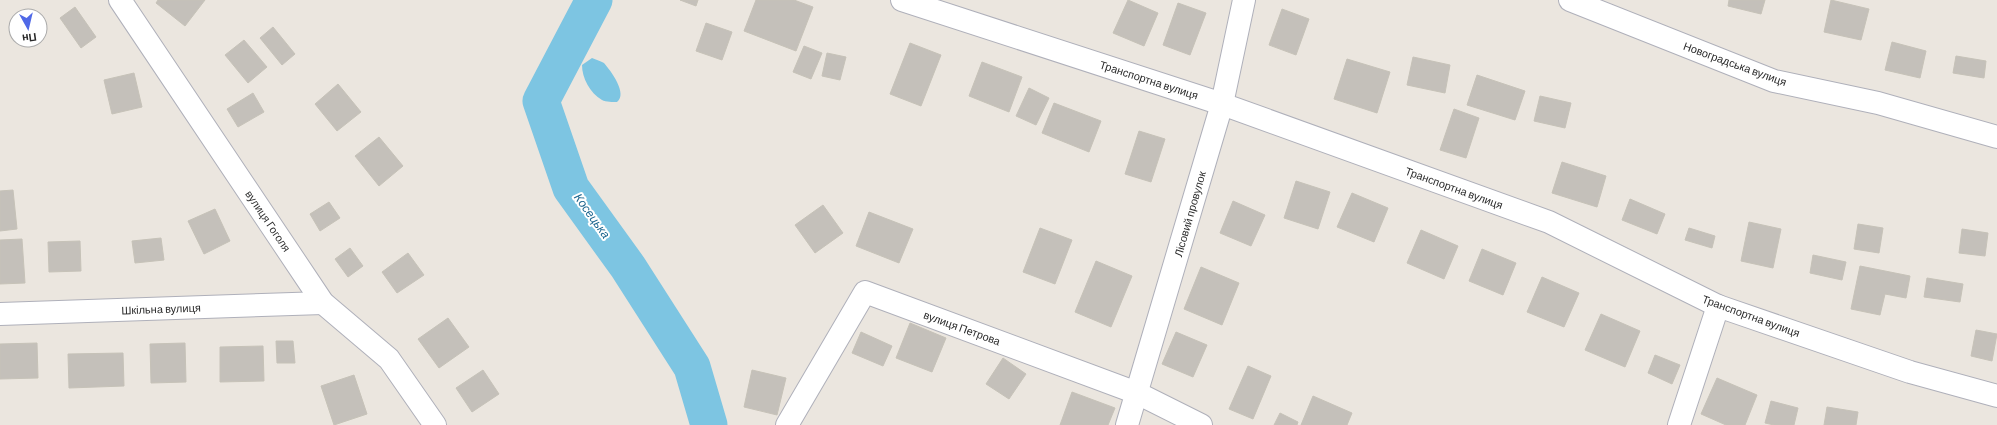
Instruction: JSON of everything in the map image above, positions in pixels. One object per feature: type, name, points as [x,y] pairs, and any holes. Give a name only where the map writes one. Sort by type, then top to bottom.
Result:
[{"type":"street","name":"вулиця Гоголя","points":[[120,0],[323,303],[389,359],[435,425]]},
{"type":"street","name":"Транспортна вулиця","points":[[902,0],[1222,104],[1549,222],[1718,306],[1910,372],[1997,396]]},
{"type":"street","name":"Лісовий провулок","points":[[1128,425],[1222,104],[1244,0]]},
{"type":"street","name":"Новоградська вулиця","points":[[1570,0],[1774,81],[1878,103],[1997,137]]},
{"type":"street","name":"вулиця Петрова","points":[[787,425],[865,292],[1137,393],[1201,425]]},
{"type":"street","name":"Шкільна вулиця","points":[[0,314],[323,303]]},
{"type":"street","points":[[1679,425],[1718,306]]},
{"type":"water","points":[[592,58],[604,63],[611,71],[620,88],[621,94],[617,102],[607,102],[602,100],[590,89],[583,75],[582,65]]},
{"type":"building","points":[[158,0],[205,0],[185,26],[156,3]]},
{"type":"building","points":[[680,0],[698,0],[696,6]]},
{"type":"building","points":[[756,0],[794,0],[813,7],[796,51],[744,31]]},
{"type":"building","points":[[1128,0],[1158,13],[1144,46],[1113,33]]},
{"type":"building","points":[[1729,0],[1765,0],[1761,14],[1728,6]]},
{"type":"building","points":[[1831,0],[1869,9],[1861,40],[1824,32]]},
{"type":"building","points":[[1178,3],[1206,13],[1190,55],[1163,45]]},
{"type":"building","points":[[75,7],[96,37],[81,48],[60,18]]},
{"type":"building","points":[[1282,9],[1309,19],[1296,55],[1269,45]]},
{"type":"building","points":[[706,23],[732,32],[722,60],[696,51]]},
{"type":"building","points":[[273,27],[295,54],[282,65],[260,38]]},
{"type":"building","points":[[244,40],[267,67],[248,83],[225,55]]},
{"type":"building","points":[[1892,42],[1926,51],[1920,78],[1885,70]]},
{"type":"building","points":[[910,43],[941,55],[921,106],[890,94]]},
{"type":"building","points":[[804,46],[822,53],[811,79],[793,72]]},
{"type":"building","points":[[827,53],[846,57],[840,80],[822,76]]},
{"type":"building","points":[[1956,56],[1986,61],[1984,78],[1953,73]]},
{"type":"building","points":[[1413,57],[1450,65],[1445,93],[1407,85]]},
{"type":"building","points":[[1347,59],[1390,72],[1377,113],[1334,99]]},
{"type":"building","points":[[982,62],[1022,77],[1009,112],[969,96]]},
{"type":"building","points":[[134,73],[142,107],[112,114],[104,80]]},
{"type":"building","points":[[1477,75],[1525,91],[1515,120],[1467,105]]},
{"type":"building","points":[[338,84],[361,112],[337,131],[315,104]]},
{"type":"building","points":[[1029,88],[1049,98],[1036,125],[1016,116]]},
{"type":"building","points":[[253,93],[264,112],[238,127],[227,109]]},
{"type":"building","points":[[1540,96],[1571,103],[1565,128],[1534,121]]},
{"type":"building","points":[[1054,103],[1101,121],[1089,152],[1042,133]]},
{"type":"building","points":[[1454,109],[1479,118],[1466,158],[1440,150]]},
{"type":"building","points":[[1139,131],[1165,139],[1151,182],[1125,174]]},
{"type":"building","points":[[379,137],[403,166],[379,186],[355,156]]},
{"type":"building","points":[[1562,162],[1606,176],[1597,207],[1552,193]]},
{"type":"building","points":[[1296,181],[1330,192],[1318,229],[1284,218]]},
{"type":"building","points":[[13,190],[17,229],[0,231],[0,191]]},
{"type":"building","points":[[1352,193],[1388,208],[1374,242],[1337,227]]},
{"type":"building","points":[[1630,199],[1665,214],[1657,234],[1622,220]]},
{"type":"building","points":[[1233,201],[1265,215],[1251,246],[1220,233]]},
{"type":"building","points":[[329,202],[340,218],[320,231],[310,214]]},
{"type":"building","points":[[823,205],[843,233],[815,253],[795,225]]},
{"type":"building","points":[[215,209],[230,241],[204,254],[188,221]]},
{"type":"building","points":[[869,212],[913,229],[899,263],[856,246]]},
{"type":"building","points":[[1749,222],[1781,229],[1773,268],[1741,261]]},
{"type":"building","points":[[1858,224],[1883,228],[1879,253],[1854,249]]},
{"type":"building","points":[[1040,228],[1072,240],[1055,284],[1023,272]]},
{"type":"building","points":[[1689,228],[1715,236],[1712,248],[1685,240]]},
{"type":"building","points":[[1962,229],[1988,233],[1985,256],[1959,253]]},
{"type":"building","points":[[1421,230],[1458,246],[1444,279],[1407,263]]},
{"type":"building","points":[[161,238],[164,260],[135,263],[132,241]]},
{"type":"building","points":[[22,239],[25,283],[0,284],[0,240]]},
{"type":"building","points":[[80,241],[81,271],[49,272],[48,242]]},
{"type":"building","points":[[350,248],[363,266],[348,277],[335,259]]},
{"type":"building","points":[[1482,249],[1516,263],[1503,295],[1469,281]]},
{"type":"building","points":[[408,253],[424,275],[397,293],[382,272]]},
{"type":"building","points":[[1813,255],[1846,262],[1842,280],[1810,273]]},
{"type":"building","points":[[1096,261],[1132,276],[1111,327],[1075,312]]},
{"type":"building","points":[[1860,266],[1910,276],[1906,298],[1885,294],[1880,315],[1851,309]]},
{"type":"building","points":[[1201,267],[1239,283],[1222,325],[1184,309]]},
{"type":"building","points":[[1542,277],[1579,293],[1564,327],[1527,312]]},
{"type":"building","points":[[1927,278],[1963,284],[1960,302],[1924,297]]},
{"type":"building","points":[[1601,314],[1640,331],[1625,367],[1585,350]]},
{"type":"building","points":[[448,318],[469,347],[439,368],[418,339]]},
{"type":"building","points":[[910,323],[946,338],[932,372],[896,358]]},
{"type":"building","points":[[1976,330],[1997,334],[1992,361],[1971,356]]},
{"type":"building","points":[[861,332],[892,346],[883,366],[852,353]]},
{"type":"building","points":[[1176,332],[1207,345],[1193,377],[1162,364]]},
{"type":"building","points":[[276,341],[293,341],[295,363],[277,363]]},
{"type":"building","points":[[37,343],[38,378],[0,379],[0,344]]},
{"type":"building","points":[[185,343],[186,382],[151,383],[150,344]]},
{"type":"building","points":[[263,346],[264,381],[220,382],[220,347]]},
{"type":"building","points":[[123,353],[124,386],[69,388],[68,354]]},
{"type":"building","points":[[1655,355],[1680,365],[1672,384],[1648,373]]},
{"type":"building","points":[[1003,358],[1026,374],[1009,399],[986,384]]},
{"type":"building","points":[[1248,366],[1271,376],[1253,419],[1229,409]]},
{"type":"building","points":[[483,370],[499,394],[472,412],[456,388]]},
{"type":"building","points":[[752,370],[786,378],[777,415],[744,407]]},
{"type":"building","points":[[354,375],[367,414],[334,425],[321,386]]},
{"type":"building","points":[[1717,378],[1757,395],[1745,425],[1726,425],[1701,414]]},
{"type":"building","points":[[1072,392],[1115,408],[1108,425],[1060,425]]},
{"type":"building","points":[[1313,396],[1352,413],[1347,425],[1301,425]]},
{"type":"building","points":[[1771,401],[1798,408],[1794,425],[1774,425],[1765,423]]},
{"type":"building","points":[[1827,407],[1858,412],[1856,425],[1824,425]]},
{"type":"building","points":[[1280,413],[1298,422],[1297,425],[1274,425]]},
{"type":"waterway","name":"Косецька","points":[[594,0],[541,101],[571,188],[628,267],[692,367],[709,425]]}]
